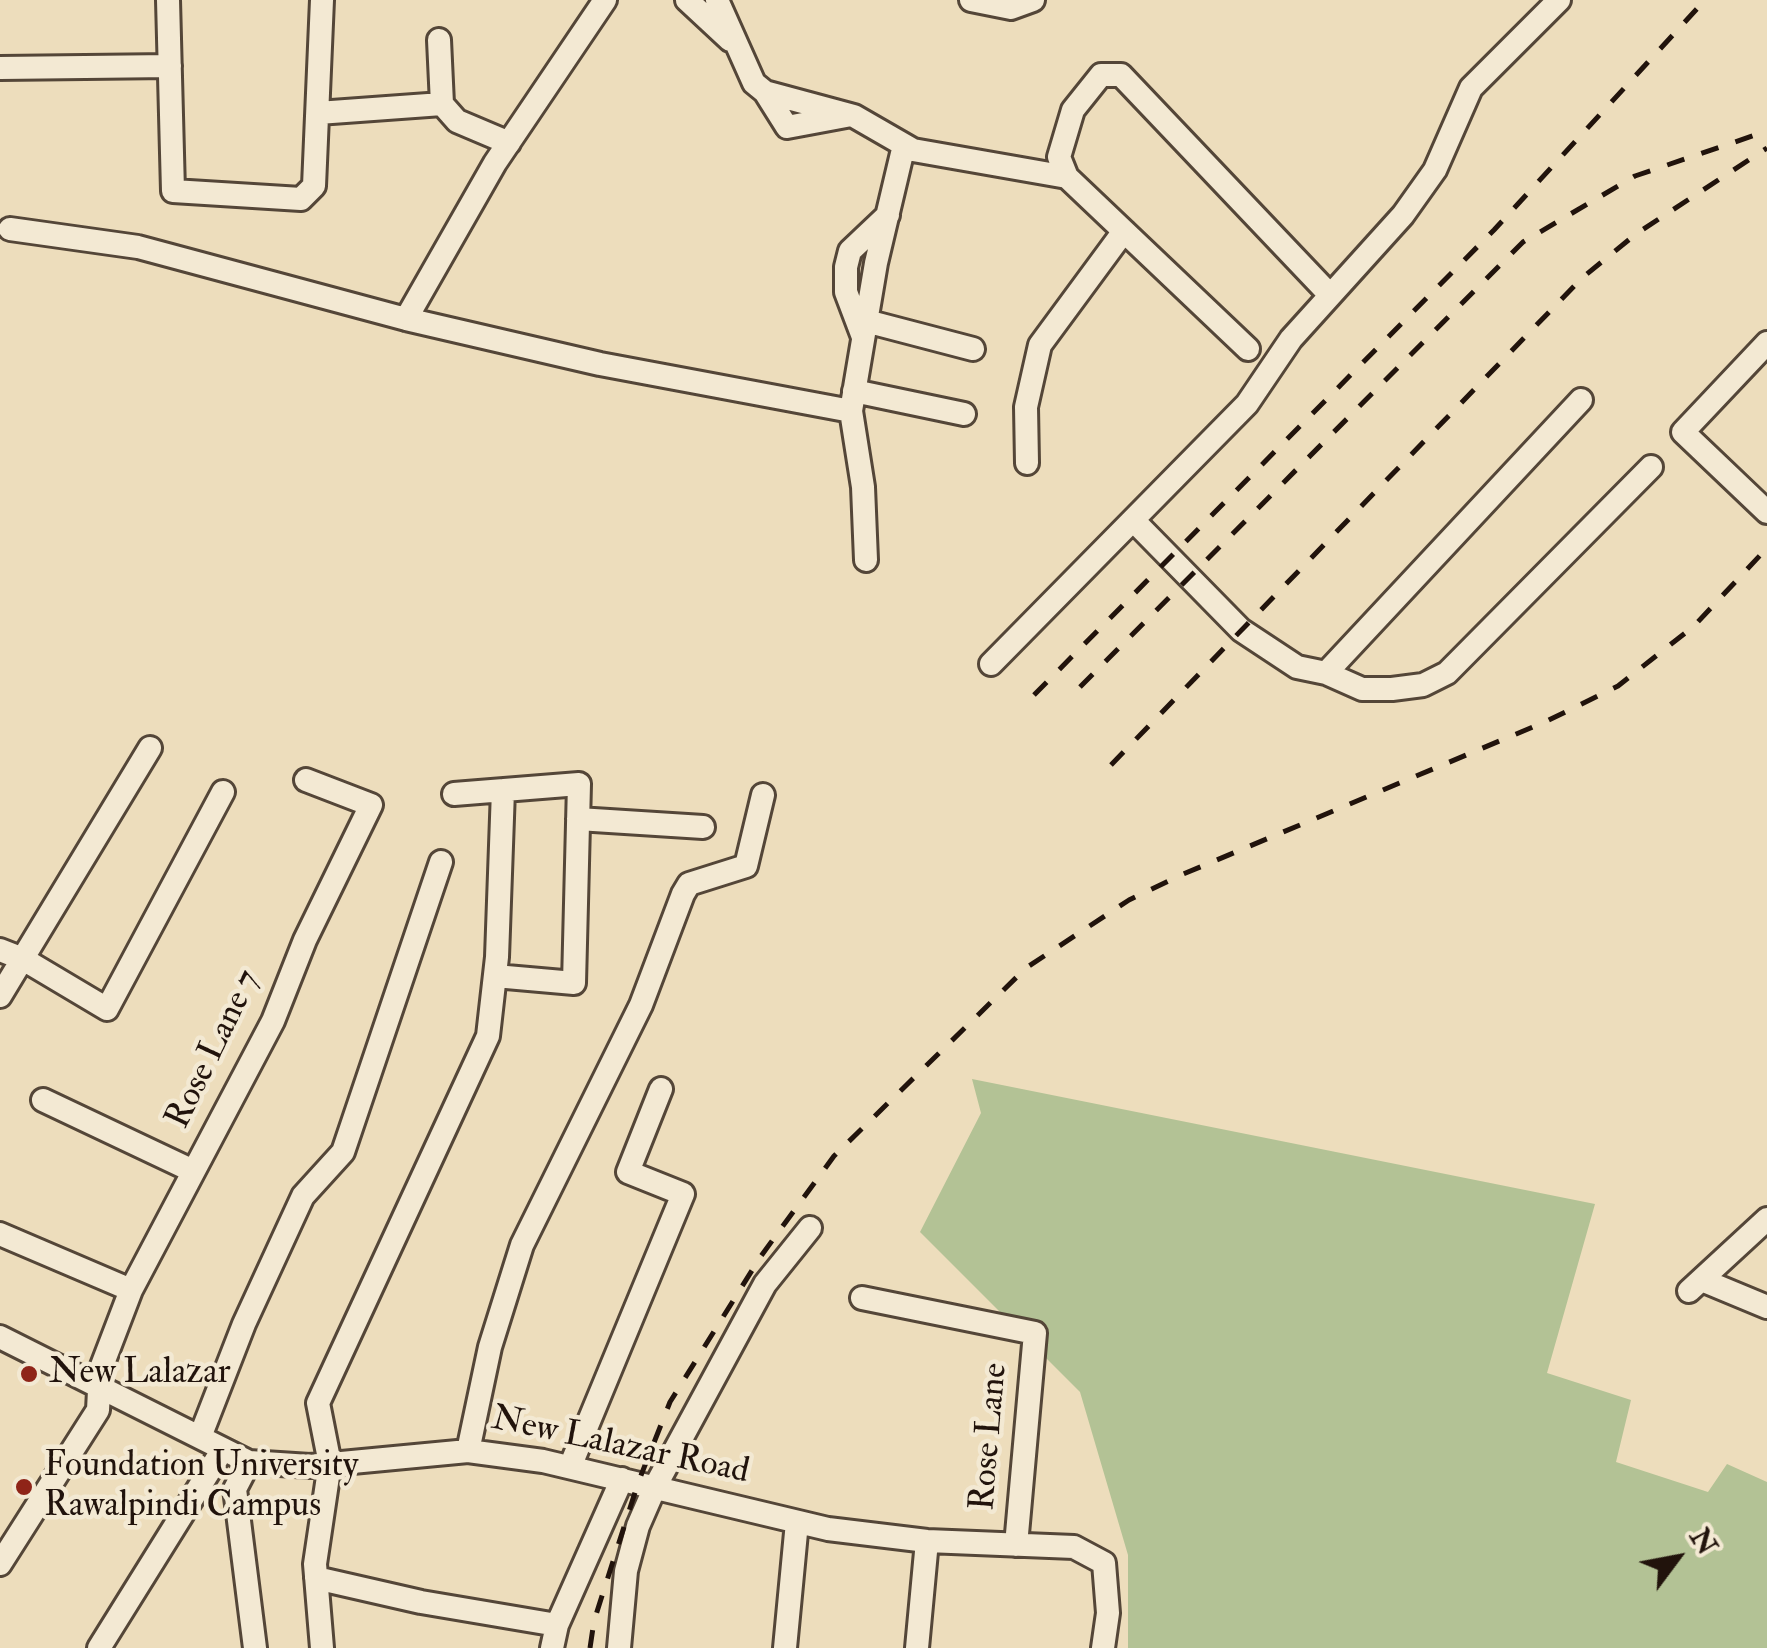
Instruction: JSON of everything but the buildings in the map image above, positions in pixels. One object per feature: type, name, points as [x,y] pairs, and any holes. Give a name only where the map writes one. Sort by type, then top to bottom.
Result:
[{"type":"street","points":[[168,0],[173,191],[301,199],[314,186],[322,0]]},
{"type":"street","points":[[406,319],[509,142],[606,0]]},
{"type":"street","points":[[688,0],[739,49]]},
{"type":"street","points":[[717,0],[754,83],[765,92],[787,127],[850,115],[904,145],[1068,177]]},
{"type":"street","points":[[971,0],[1011,8],[1033,0]]},
{"type":"street","points":[[991,664],[1247,404],[1291,339],[1404,215],[1435,170],[1471,88],[1558,0]]},
{"type":"street","points":[[438,40],[442,104],[457,121],[509,142]]},
{"type":"street","points":[[0,68],[170,66]]},
{"type":"street","points":[[1248,348],[1068,177],[1059,157],[1074,110],[1101,75],[1122,74],[1330,295]]},
{"type":"street","points":[[318,113],[442,104]]},
{"type":"street","points":[[866,560],[863,487],[852,401],[904,145]]},
{"type":"street","points":[[10,229],[138,247],[406,319],[600,364],[964,414]]},
{"type":"street","points":[[1027,464],[1026,407],[1040,346],[1124,231]]},
{"type":"street","points":[[865,329],[973,349]]},
{"type":"street","points":[[1767,343],[1683,432],[1767,512]]},
{"type":"street","points":[[1326,673],[1581,400]]},
{"type":"street","points":[[1135,522],[1241,630],[1297,667],[1326,673],[1362,689],[1392,690],[1424,685],[1447,673],[1651,466]]},
{"type":"street","points":[[0,996],[150,748]]},
{"type":"street","name":"Rose Lane 7","points":[[0,1564],[98,1410],[100,1370],[130,1290],[273,1021],[305,940],[370,805],[306,780]]},
{"type":"street","points":[[454,794],[579,784],[574,983],[495,976]]},
{"type":"street","points":[[322,1648],[316,1578],[330,1464],[318,1404],[488,1036],[495,976],[502,790]]},
{"type":"street","points":[[0,950],[23,958],[101,1009],[112,1005],[222,792]]},
{"type":"street","points":[[468,1451],[490,1347],[522,1245],[641,1005],[683,894],[689,884],[746,866],[762,795]]},
{"type":"street","points":[[578,819],[704,827]]},
{"type":"street","points":[[200,1437],[244,1324],[303,1196],[343,1152],[441,862]]},
{"type":"street","points":[[570,1467],[683,1194],[628,1172],[661,1090]]},
{"type":"street","points":[[43,1100],[193,1171]]},
{"type":"street","points":[[1767,1219],[1696,1286],[1767,1307]]},
{"type":"street","points":[[620,1648],[626,1572],[638,1526],[655,1487],[764,1284],[810,1228]]},
{"type":"street","points":[[0,1234],[130,1290]]},
{"type":"street","name":"Rose Lane","points":[[862,1298],[1036,1332],[1016,1545]]},
{"type":"street","name":"New Lalazar Road","points":[[0,1337],[249,1462],[330,1464],[468,1451],[570,1467],[797,1522],[927,1542],[1074,1548],[1104,1563],[1108,1613],[1103,1648]]},
{"type":"street","points":[[99,1648],[223,1449]]},
{"type":"street","points":[[249,1462],[236,1489],[253,1645]]},
{"type":"street","points":[[316,1578],[555,1637],[622,1479]]},
{"type":"street","points":[[785,1648],[797,1522]]},
{"type":"street","points":[[917,1648],[927,1542]]},
{"type":"green space","points":[[972,1079],[1595,1204],[1547,1373],[1631,1400],[1616,1462],[1708,1492],[1727,1464],[1767,1482],[1767,1648],[1128,1648],[1128,1555],[1080,1392],[920,1232],[981,1113]]},
{"type":"railway","points":[[1034,695],[1494,230],[1705,0]]},
{"type":"railway","points":[[1080,687],[1523,242],[1635,176],[1767,131]]},
{"type":"railway","points":[[1111,765],[1582,278],[1636,234],[1767,148]]},
{"type":"railway","points":[[590,1648],[594,1621],[638,1483],[670,1402],[761,1256],[834,1156],[1026,968],[1129,900],[1181,875],[1547,721],[1618,686],[1694,626],[1767,548]]},
{"type":"place","name":"New Lalazar","points":[[29,1374]]},
{"type":"place","name":"Foundation University Rawalpindi Campus","points":[[24,1487]]}]
